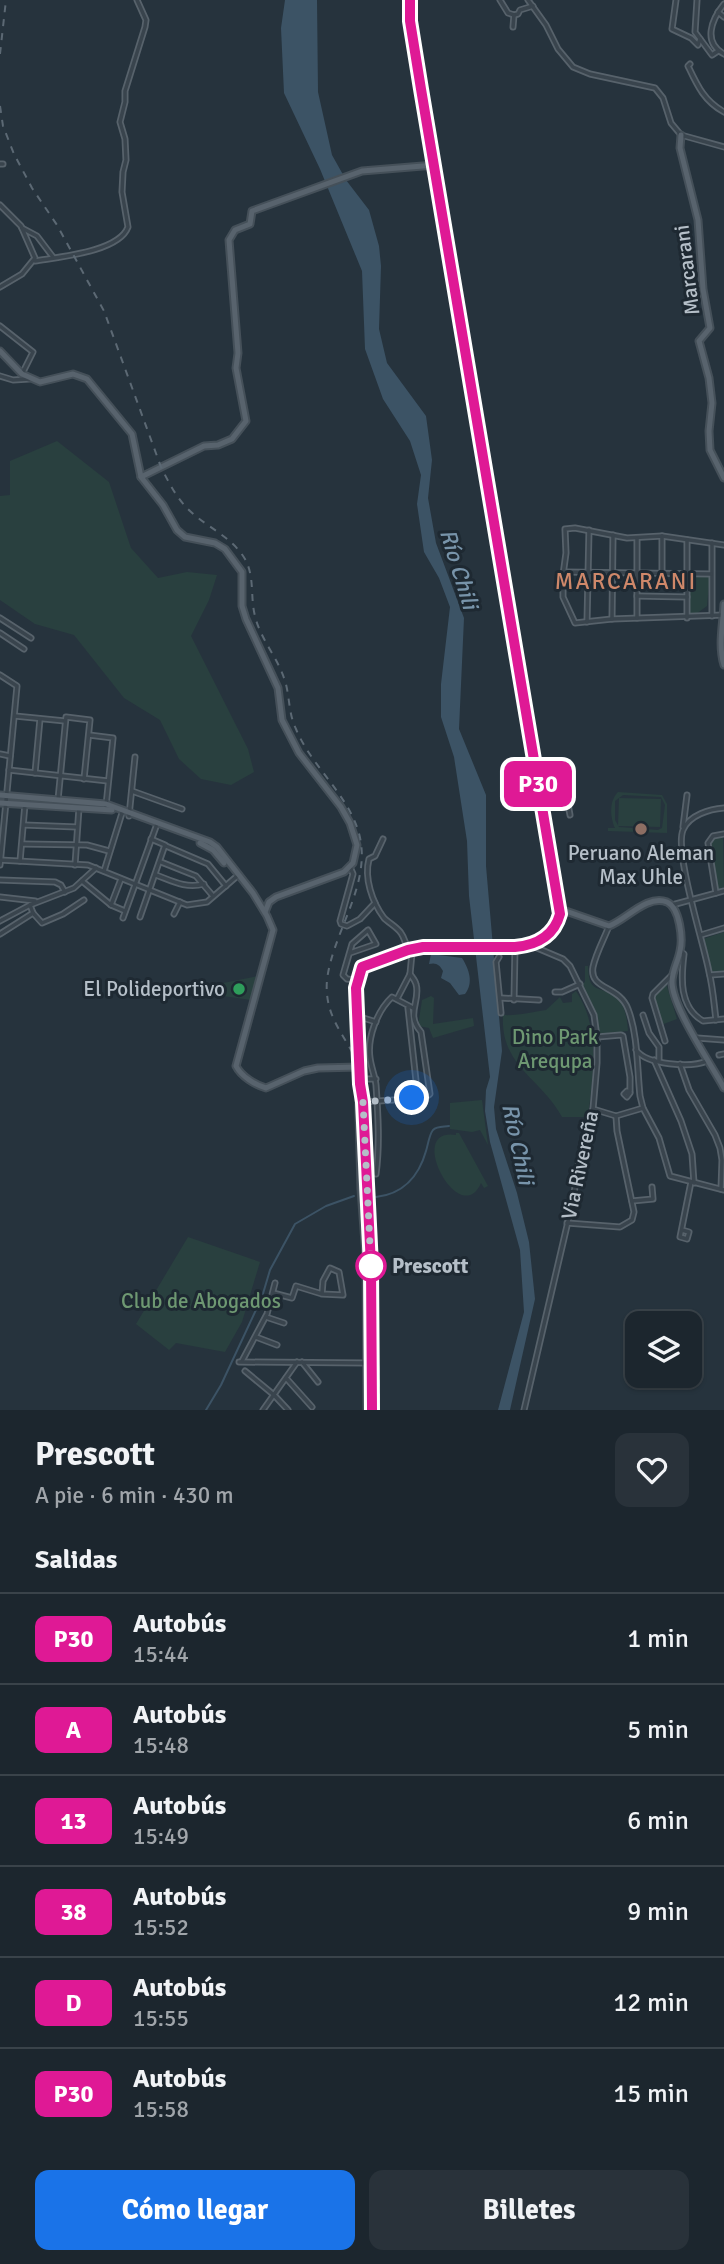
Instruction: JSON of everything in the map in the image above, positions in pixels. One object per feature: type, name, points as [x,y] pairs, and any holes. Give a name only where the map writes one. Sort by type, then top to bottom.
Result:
[{"type":"main road","points":[[370,1410],[371,1266],[364,1197],[356,980],[362,967],[408,950],[423,947],[530,945],[551,932],[559,918],[560,909],[410,21],[410,0]]},
{"type":"main road","name":"Marcarani","points":[[681,135],[680,148],[698,220],[702,289],[710,328],[699,341],[709,377],[712,403],[710,450],[724,478]]},
{"type":"main road","points":[[141,477],[204,446],[218,445],[232,439],[243,427],[247,415],[236,368],[238,353],[229,240],[235,230],[250,224],[250,213],[255,208],[348,175],[371,169],[435,164]]},
{"type":"main road","points":[[0,351],[22,374],[40,382],[74,374],[87,379],[132,434],[141,477],[163,505],[177,530],[185,537],[215,543],[225,549],[242,572],[242,606],[278,688],[282,720],[288,735],[307,765],[341,807],[353,830],[357,852],[349,867],[338,874],[271,900],[256,899],[213,850],[129,814],[106,806],[3,803]]},
{"type":"main road","points":[[724,604],[720,650],[724,665]]},
{"type":"main road","points":[[3,795],[58,803]]},
{"type":"main road","points":[[106,806],[129,814]]},
{"type":"main road","points":[[156,825],[217,847],[265,912],[273,930],[236,1066],[238,1070],[266,1088],[318,1068],[359,1066]]},
{"type":"main road","points":[[265,912],[271,900]]},
{"type":"main road","points":[[560,909],[609,926],[653,901],[672,905],[681,937],[672,984],[677,1002],[724,1088]]},
{"type":"street","points":[[0,287],[22,274],[34,261],[73,254],[113,242],[128,228],[122,192],[126,160],[125,139],[120,122],[125,91],[146,20],[137,0]]},
{"type":"street","points":[[499,0],[508,13],[514,15],[533,6]]},
{"type":"street","points":[[528,0],[571,65],[590,74],[655,88],[663,98],[671,123],[681,135],[724,148]]},
{"type":"street","points":[[677,0],[672,29],[691,38],[698,45],[700,39]]},
{"type":"street","points":[[697,0],[693,27],[712,55],[718,51]]},
{"type":"street","points":[[724,4],[714,17],[711,32],[718,51],[724,54]]},
{"type":"street","points":[[718,12],[724,17]]},
{"type":"street","points":[[513,27],[514,15]]},
{"type":"street","points":[[690,64],[688,66],[699,89],[709,103],[724,112]]},
{"type":"street","points":[[0,205],[22,228],[33,250],[34,261]]},
{"type":"street","points":[[22,228],[37,236],[53,257]]},
{"type":"street","points":[[0,326],[33,352],[22,374]]},
{"type":"street","points":[[0,376],[13,380],[31,379]]},
{"type":"street","points":[[724,545],[662,536],[637,539],[589,530],[565,529],[564,572],[564,597],[575,623],[724,615]]},
{"type":"street","points":[[587,622],[589,530]]},
{"type":"street","points":[[612,619],[613,535]]},
{"type":"street","points":[[662,536],[662,572]]},
{"type":"street","points":[[637,539],[637,618]]},
{"type":"street","points":[[687,540],[687,618]]},
{"type":"street","points":[[712,543],[712,616]]},
{"type":"street","points":[[564,572],[711,574]]},
{"type":"street","points":[[638,596],[687,597]]},
{"type":"street","points":[[0,618],[31,638]]},
{"type":"street","points":[[0,634],[24,649]]},
{"type":"street","points":[[0,675],[17,686],[9,770],[3,795],[0,862],[75,865],[96,869],[187,905],[207,902],[236,877]]},
{"type":"street","points":[[14,716],[90,720],[84,779]]},
{"type":"street","points":[[34,773],[40,719]]},
{"type":"street","points":[[58,803],[65,719]]},
{"type":"street","points":[[89,735],[113,738],[106,806]]},
{"type":"street","points":[[0,754],[10,756]]},
{"type":"street","points":[[129,814],[135,757]]},
{"type":"street","points":[[9,770],[108,781]]},
{"type":"street","points":[[563,778],[569,815]]},
{"type":"street","points":[[132,791],[182,809]]},
{"type":"street","points":[[687,795],[681,848],[710,975],[716,1020]]},
{"type":"street","points":[[20,861],[25,804]]},
{"type":"street","points":[[75,865],[79,804]]},
{"type":"street","points":[[542,806],[567,804]]},
{"type":"street","points":[[683,830],[698,815],[724,808]]},
{"type":"street","points":[[104,871],[122,813]]},
{"type":"street","points":[[24,824],[77,827]]},
{"type":"street","points":[[123,918],[156,825]]},
{"type":"street","points":[[716,893],[708,843],[713,836],[724,834]]},
{"type":"street","points":[[151,839],[208,864],[226,886]]},
{"type":"street","points":[[383,839],[375,856],[369,859],[366,871],[375,903],[401,934],[412,953],[410,974],[397,999]]},
{"type":"street","points":[[23,844],[76,845],[109,851]]},
{"type":"street","points":[[140,917],[165,845]]},
{"type":"street","points":[[160,861],[196,876],[213,897]]},
{"type":"street","points":[[349,867],[353,874],[341,924],[347,926],[354,922],[375,903]]},
{"type":"street","points":[[0,921],[30,905],[74,888],[96,869]]},
{"type":"street","points":[[156,874],[186,886],[204,884]]},
{"type":"street","points":[[111,905],[121,879]]},
{"type":"street","points":[[0,880],[55,882],[61,885],[65,892]]},
{"type":"street","points":[[82,881],[111,905],[125,911]]},
{"type":"street","points":[[672,905],[724,891]]},
{"type":"street","points":[[0,897],[37,902]]},
{"type":"street","points":[[30,905],[33,913],[43,923],[84,900]]},
{"type":"street","points":[[174,914],[180,902]]},
{"type":"street","points":[[0,941],[0,934],[33,913]]},
{"type":"street","points":[[609,926],[594,964],[593,975],[596,982],[614,990],[626,1004],[643,1108],[659,1138],[670,1176],[722,1190],[720,1148],[689,1090],[680,1064]]},
{"type":"street","points":[[701,935],[724,928]]},
{"type":"street","points":[[350,953],[376,944],[368,930],[354,940],[343,975],[347,979],[356,980]]},
{"type":"street","name":"Via Rivereña","points":[[524,1410],[593,1109],[597,1037],[594,1016],[567,961],[530,945]]},
{"type":"street","points":[[514,1000],[515,947]]},
{"type":"street","points":[[680,951],[684,954],[681,981],[686,1002],[703,1021],[724,1019]]},
{"type":"street","points":[[499,957],[496,962],[501,1013]]},
{"type":"street","points":[[410,974],[417,985],[411,1008],[410,1029],[418,1099]]},
{"type":"street","points":[[665,1041],[652,998],[673,974]]},
{"type":"street","points":[[710,975],[724,974]]},
{"type":"street","points":[[555,992],[562,992],[580,984]]},
{"type":"street","points":[[361,1102],[377,1101],[418,1099],[430,1094],[421,1032],[411,1008],[397,999],[392,998],[387,1002],[376,1023],[369,1046],[376,1079],[377,1101],[376,1174]]},
{"type":"street","points":[[501,998],[539,1000]]},
{"type":"street","points":[[643,1015],[649,1033],[659,1047],[657,1061],[692,1154],[693,1183],[682,1230]]},
{"type":"street","points":[[357,1016],[376,1023]]},
{"type":"street","points":[[410,1029],[417,1027]]},
{"type":"street","points":[[597,1037],[624,1036],[630,1077],[629,1091]]},
{"type":"street","points":[[697,1038],[724,1040]]},
{"type":"street","points":[[635,1049],[643,1058],[657,1061],[691,1066],[709,1060]]},
{"type":"street","points":[[368,1079],[376,1079]]},
{"type":"street","points":[[593,1109],[616,1116],[643,1108]]},
{"type":"street","points":[[567,1223],[620,1227],[632,1220],[634,1212],[616,1116]]},
{"type":"street","points":[[632,1201],[653,1199],[652,1187]]},
{"type":"street","points":[[273,1293],[292,1298],[296,1286],[322,1294],[343,1294],[340,1272],[330,1268],[323,1281],[322,1294]]},
{"type":"street","points":[[275,1283],[265,1317],[241,1362],[369,1363]]},
{"type":"street","points":[[265,1317],[284,1323]]},
{"type":"street","points":[[256,1337],[277,1345]]},
{"type":"street","points":[[263,1410],[299,1362]]},
{"type":"street","points":[[299,1362],[318,1382]]},
{"type":"street","points":[[244,1371],[288,1410]]},
{"type":"street","points":[[286,1378],[312,1407]]},
{"type":"green space","points":[[57,441],[109,482],[131,548],[158,578],[187,572],[217,575],[209,600],[191,636],[248,749],[254,772],[231,785],[201,779],[179,759],[160,720],[124,698],[74,635],[35,624],[0,600],[0,496],[10,495],[10,461]]},
{"type":"green space","points":[[690,575],[710,575],[707,606],[689,616]]},
{"type":"green space","points":[[618,792],[662,795],[667,804],[667,833],[608,831],[608,828],[615,828],[611,809]],"holes":[[[623,795],[661,797],[665,805],[662,828],[619,827],[615,820],[615,801]]]},
{"type":"green space","points":[[619,798],[661,799],[660,827],[618,826]]},
{"type":"green space","points":[[723,837],[724,887],[717,890],[710,844],[715,838]]},
{"type":"green space","points":[[724,932],[724,971],[711,973],[703,939]]},
{"type":"green space","points":[[585,966],[588,966],[594,987],[612,994],[623,1005],[628,1031],[599,1034],[595,1014],[582,984],[585,982]]},
{"type":"green space","name":"El Polideportivo","points":[[258,976],[251,1000],[223,996],[223,983]]},
{"type":"green space","points":[[666,983],[677,1019],[661,1025],[654,996]]},
{"type":"green space","name":"Dino Park Arequpa","points":[[576,991],[584,1005],[592,1036],[590,1101],[588,1117],[562,1117],[508,1047],[503,1015],[546,1010],[560,997],[563,1003],[572,1002],[572,994]]},
{"type":"green space","points":[[431,996],[434,998],[433,1024],[473,1018],[474,1026],[433,1038],[429,1028],[418,1026],[422,1000]]},
{"type":"green space","points":[[482,1100],[488,1145],[480,1130],[472,1132],[450,1129],[450,1103]]},
{"type":"green space","points":[[459,1133],[488,1186],[484,1188],[481,1183],[472,1194],[461,1194],[450,1187],[441,1174],[436,1159],[435,1145],[441,1136]]},
{"type":"green space","name":"Club de Abogados","points":[[188,1237],[260,1262],[242,1322],[225,1352],[176,1343],[169,1350],[136,1324]]},
{"type":"water","points":[[285,0],[317,0],[318,92],[332,155],[346,180],[369,210],[379,246],[381,266],[379,329],[387,363],[426,416],[432,460],[428,498],[436,543],[464,618],[459,729],[486,795],[486,866],[502,1051],[494,1107],[496,1129],[517,1193],[529,1242],[535,1299],[510,1410],[498,1410],[524,1312],[520,1250],[490,1142],[485,1111],[490,1077],[469,896],[467,841],[454,757],[441,717],[441,684],[450,607],[439,578],[424,552],[417,504],[421,475],[410,441],[383,399],[365,349],[362,271],[320,169],[284,93],[281,28]]},
{"type":"water","points":[[431,954],[462,958],[470,976],[465,994],[459,995],[450,983],[441,978],[443,971],[439,966],[429,964]]},
{"type":"waterway","points":[[376,1197],[402,1188],[419,1168],[433,1130],[449,1126]]},
{"type":"waterway","points":[[206,1410],[221,1385],[262,1297],[270,1270],[295,1224],[326,1206],[354,1196]]},
{"type":"railway","points":[[0,54],[6,0]]},
{"type":"railway","points":[[0,106],[3,126],[14,154],[104,311],[167,479],[185,506],[240,551],[245,559],[250,573],[257,624],[284,678],[293,723],[302,742],[344,802],[357,827],[361,866],[331,961],[327,996],[335,1023],[355,1057],[363,1083],[374,1252],[379,1410]]},
{"type":"bus line","name":"P30","points":[[372,1410],[371,1266],[356,1000],[358,974],[362,967],[374,961],[423,947],[530,945],[551,932],[560,914],[421,89],[410,21],[410,0]]},
{"type":"place","name":"Peruano Aleman Max Uhle","points":[[641,829]]},
{"type":"place","name":"El Polideportivo","points":[[239,989]]},
{"type":"place","name":"Prescott","points":[[371,1266]]},
{"type":"district","name":"MARCARANI","points":[[626,581]]},
{"type":"route","points":[[371,1266],[363,1102],[412,1098]]},
{"type":"water label","name":"Río Chili","points":[[459,569]]},
{"type":"water label","name":"Río Chili","points":[[518,1144]]}]
